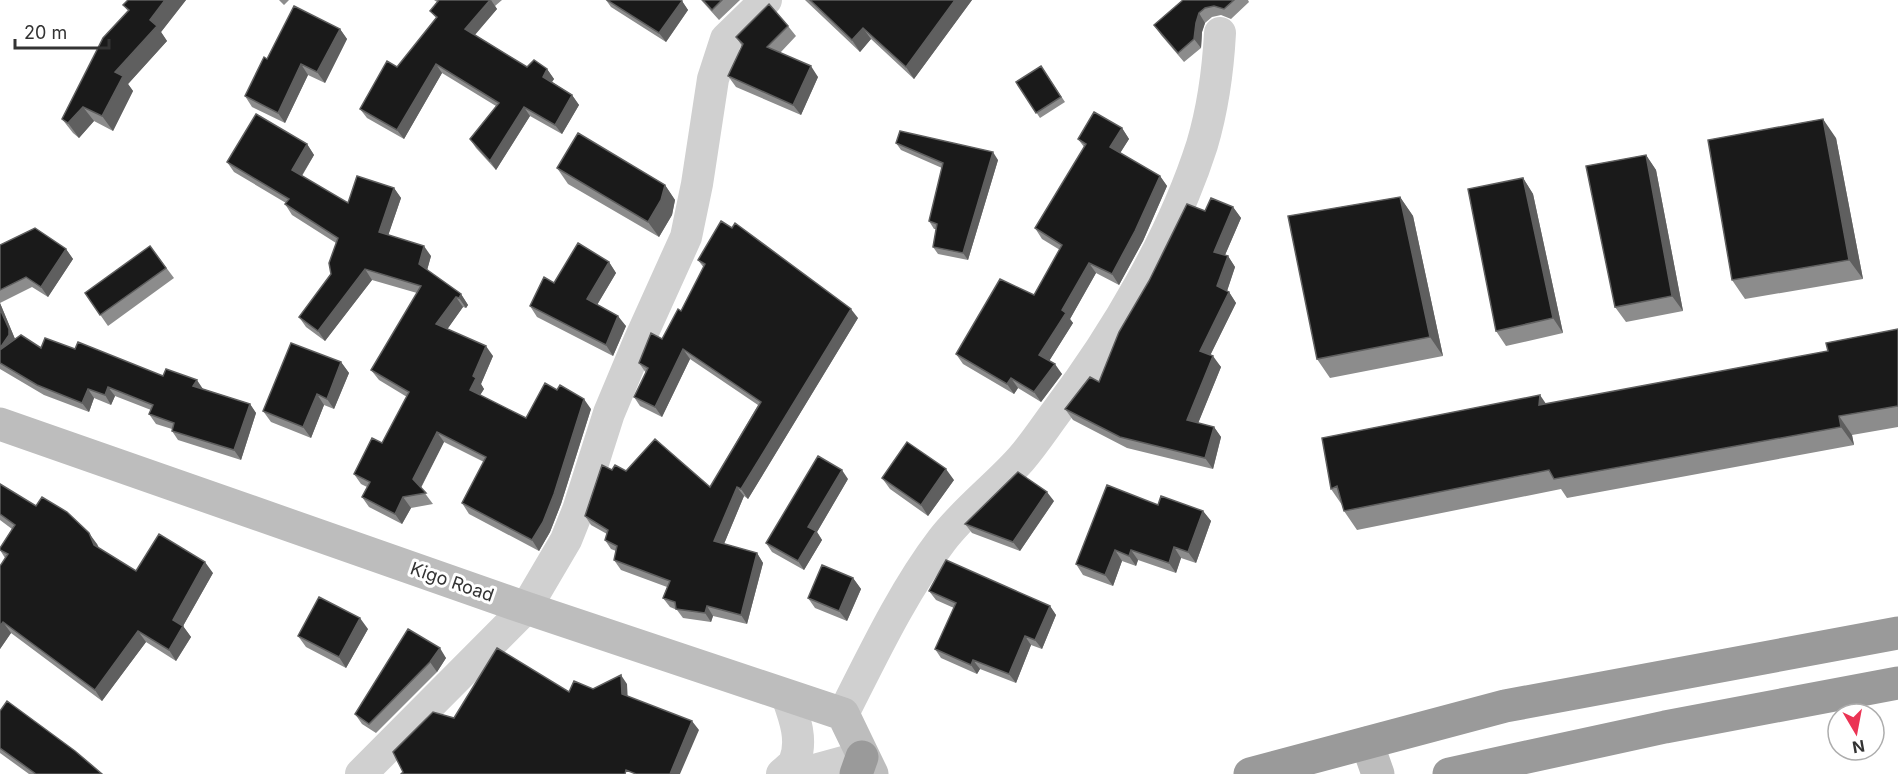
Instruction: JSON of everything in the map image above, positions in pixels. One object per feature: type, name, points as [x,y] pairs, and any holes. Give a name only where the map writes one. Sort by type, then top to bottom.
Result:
[{"type":"highway","points":[[1250,774],[1505,706],[1898,633]]},
{"type":"highway","points":[[1449,774],[1665,727],[1898,683]]},
{"type":"highway","points":[[1525,774],[1549,753]]},
{"type":"street","points":[[361,774],[526,608],[566,540],[609,413],[686,237],[697,184],[713,79],[726,39],[766,0]]},
{"type":"street","points":[[800,774],[869,770],[843,714],[878,646],[913,585],[942,541],[1022,458],[1086,373],[1130,302],[1179,201],[1202,144],[1215,88],[1220,33]]},
{"type":"street","name":"Kigo Road","points":[[2,422],[526,608],[843,714]]},
{"type":"street","points":[[782,774],[794,762],[797,747],[797,724],[787,696]]},
{"type":"street","points":[[1367,743],[1378,774]]},
{"type":"building","points":[[128,0],[165,0],[150,20],[157,26],[115,72],[123,76],[102,116],[83,107],[68,123],[62,119],[103,38],[129,10],[123,5]]},
{"type":"building","points":[[439,0],[490,0],[465,29],[527,67],[534,60],[547,69],[543,77],[572,95],[555,125],[524,107],[490,161],[470,139],[499,103],[436,64],[397,130],[360,109],[387,61],[397,67],[437,17],[430,11]]},
{"type":"building","points":[[607,0],[680,0],[682,1],[659,33]]},
{"type":"building","points":[[703,0],[722,0],[712,10]]},
{"type":"building","points":[[810,0],[955,0],[906,67],[863,28],[852,40]]},
{"type":"building","points":[[1183,0],[1234,0],[1224,9],[1214,6],[1205,8],[1199,13],[1194,39],[1178,53],[1154,25]]},
{"type":"building","points":[[769,4],[788,26],[767,47],[811,66],[793,105],[728,76],[743,44],[736,37]]},
{"type":"building","points":[[294,6],[340,29],[317,72],[301,64],[278,113],[245,96],[264,57],[267,59]]},
{"type":"building","points":[[1041,66],[1061,97],[1036,113],[1016,82]]},
{"type":"building","points":[[1094,112],[1122,128],[1110,147],[1160,176],[1112,274],[1089,263],[1062,310],[1066,313],[1039,355],[1055,364],[1034,392],[1011,378],[1007,384],[956,354],[1000,279],[1034,295],[1062,245],[1035,228],[1086,144],[1078,139]]},
{"type":"building","points":[[256,114],[307,144],[292,170],[348,203],[357,176],[394,188],[379,232],[424,246],[419,264],[461,294],[459,298],[456,297],[436,324],[486,346],[473,376],[476,378],[470,390],[526,418],[545,383],[557,390],[560,385],[584,399],[554,494],[543,522],[532,540],[462,503],[486,457],[437,432],[413,479],[426,493],[403,497],[395,514],[362,497],[370,482],[354,474],[372,438],[382,443],[409,392],[371,370],[421,286],[365,269],[318,331],[299,317],[331,274],[329,263],[338,238],[285,204],[289,199],[227,162]]},
{"type":"building","points":[[1823,119],[1849,260],[1732,280],[1708,140]]},
{"type":"building","points":[[900,131],[993,152],[963,253],[933,247],[937,224],[929,221],[943,163],[896,143]]},
{"type":"building","points":[[578,133],[665,185],[661,200],[648,222],[557,168]]},
{"type":"building","points":[[1646,155],[1672,296],[1615,307],[1586,166]]},
{"type":"building","points":[[1523,178],[1553,318],[1496,331],[1468,189]]},
{"type":"building","points":[[1400,197],[1430,337],[1317,359],[1288,216]]},
{"type":"building","points":[[1211,198],[1233,207],[1214,252],[1228,256],[1217,286],[1229,292],[1200,351],[1213,356],[1187,420],[1214,427],[1205,458],[1120,437],[1065,409],[1090,377],[1099,382],[1119,332],[1149,281],[1187,204],[1205,211]]},
{"type":"building","points":[[721,221],[732,228],[735,223],[851,309],[741,489],[737,487],[714,541],[757,553],[741,615],[707,606],[705,613],[676,609],[675,602],[663,598],[670,581],[614,560],[617,546],[605,540],[608,530],[585,516],[602,465],[612,470],[615,465],[626,471],[655,439],[710,487],[761,402],[683,349],[655,407],[634,397],[648,368],[639,363],[651,333],[662,339],[678,309],[681,311],[705,264],[698,260]]},
{"type":"building","points":[[35,228],[66,249],[41,287],[26,277],[0,290],[0,245]]},
{"type":"building","points":[[578,243],[609,262],[587,299],[618,316],[606,345],[530,306],[544,277],[554,283]]},
{"type":"building","points":[[150,246],[166,268],[100,315],[85,293]]},
{"type":"building","points":[[0,309],[9,329],[9,335],[0,348]]},
{"type":"building","points":[[1898,329],[1898,406],[1839,416],[1841,427],[1554,479],[1549,470],[1344,511],[1337,486],[1331,489],[1322,438],[1540,395],[1539,405],[1828,351],[1826,343]]},
{"type":"building","points":[[21,335],[41,348],[45,338],[75,349],[78,342],[163,376],[166,369],[197,380],[193,386],[250,404],[234,450],[172,431],[174,423],[149,414],[153,405],[108,387],[105,395],[88,389],[82,403],[37,385],[0,363],[0,350]]},
{"type":"building","points":[[291,343],[341,362],[327,399],[317,394],[303,427],[263,411]]},
{"type":"building","points":[[907,442],[946,469],[921,505],[882,478]]},
{"type":"building","points":[[818,456],[842,470],[808,527],[816,531],[798,561],[766,543]]},
{"type":"building","points":[[1018,472],[1047,492],[1013,542],[965,524]]},
{"type":"building","points":[[0,484],[36,506],[42,497],[67,512],[89,533],[94,545],[136,571],[159,534],[205,562],[173,620],[183,626],[169,650],[138,631],[95,690],[3,622],[0,626],[0,566],[8,554],[0,548],[15,525],[0,514]]},
{"type":"building","points":[[1107,485],[1158,505],[1161,496],[1203,511],[1188,552],[1174,547],[1169,563],[1131,550],[1129,556],[1115,550],[1105,575],[1076,564]]},
{"type":"building","points":[[946,560],[1050,606],[1035,640],[1025,636],[1009,674],[973,660],[971,665],[935,649],[956,603],[929,591]]},
{"type":"building","points":[[822,565],[853,578],[839,611],[808,598]]},
{"type":"building","points":[[319,597],[360,618],[339,657],[298,636]]},
{"type":"building","points":[[408,629],[440,648],[430,662],[369,724],[355,714]]},
{"type":"building","points":[[497,648],[569,692],[574,681],[593,689],[621,675],[622,694],[692,721],[670,774],[636,774],[626,770],[625,774],[401,774],[403,772],[393,752],[433,712],[454,718]]},
{"type":"building","points":[[7,701],[102,774],[36,774],[0,748],[0,711]]}]
